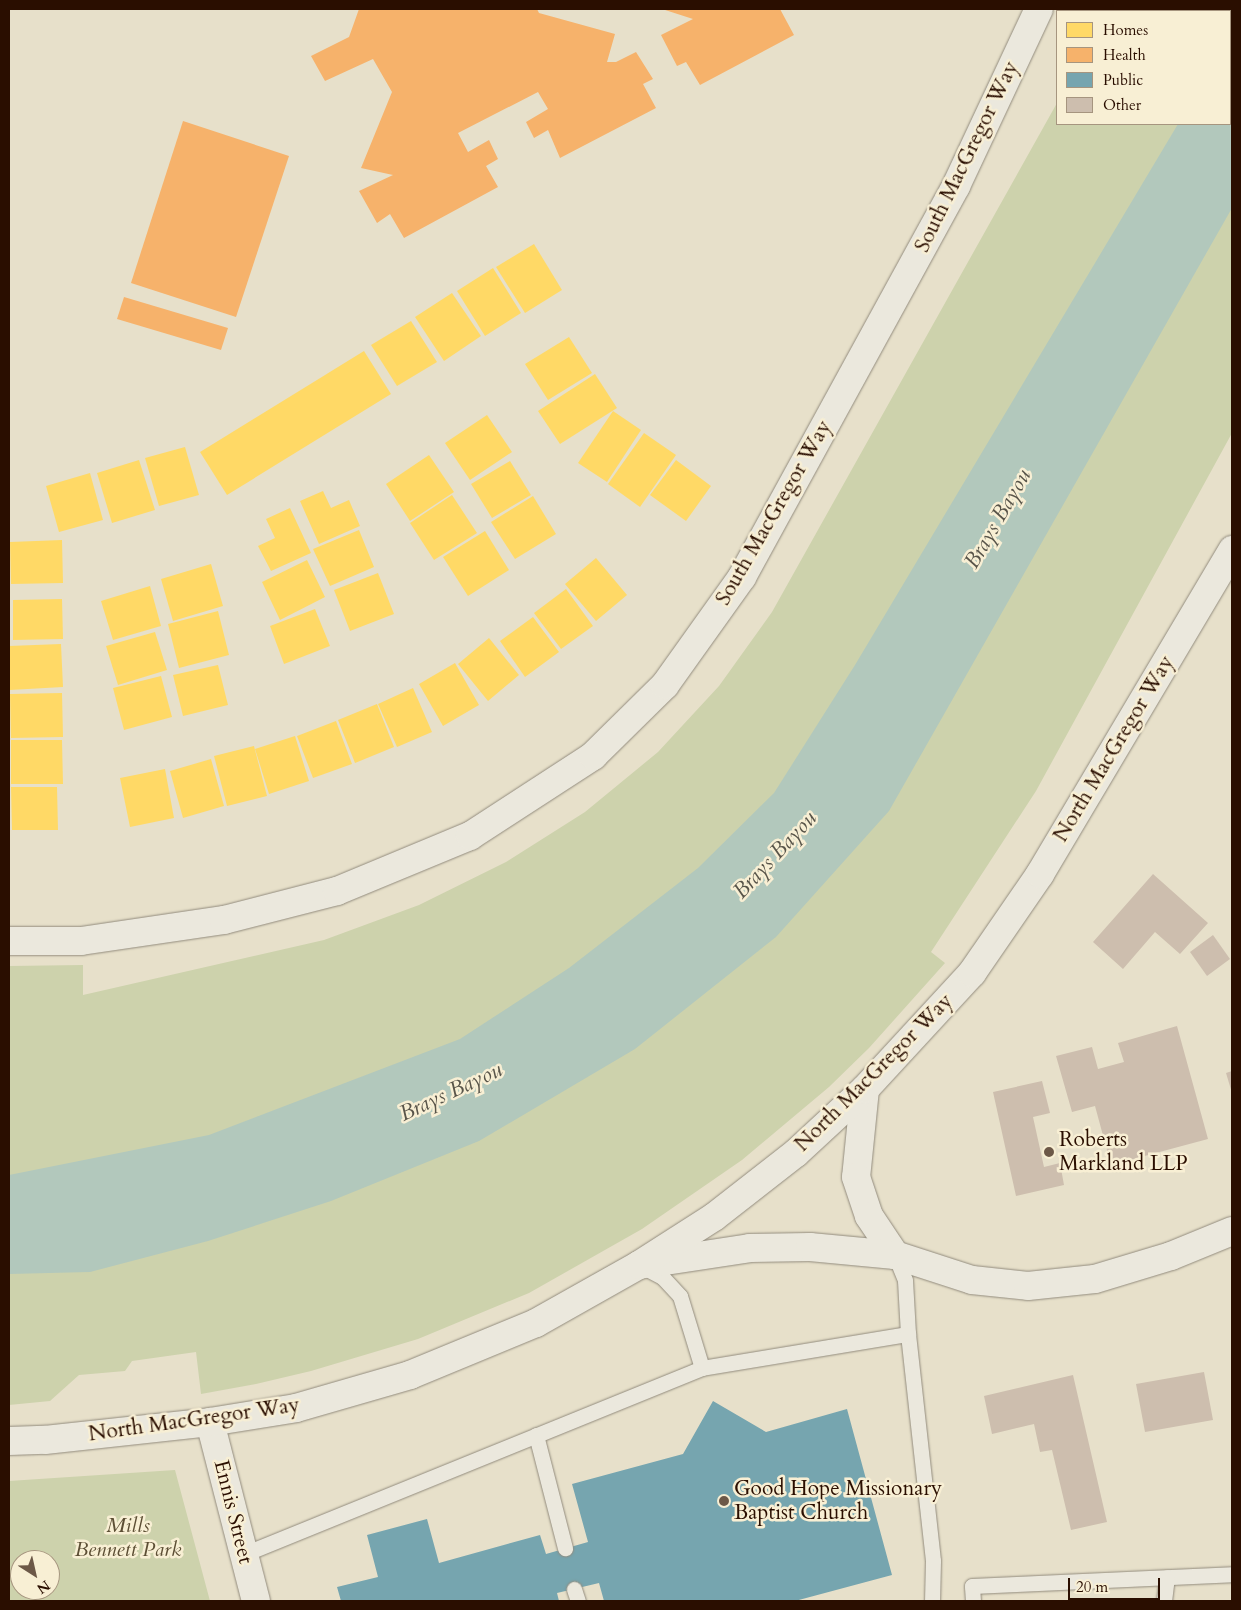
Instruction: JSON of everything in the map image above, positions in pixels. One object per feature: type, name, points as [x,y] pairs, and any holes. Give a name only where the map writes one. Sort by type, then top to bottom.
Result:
[{"type":"main road","name":"South MacGregor Way","points":[[9,941],[81,941],[224,920],[337,891],[470,836],[593,756],[665,685],[742,578],[956,186],[1039,9]]},
{"type":"main road","name":"North MacGregor Way","points":[[9,1441],[45,1440],[210,1422],[296,1408],[410,1375],[536,1323],[639,1265],[714,1217],[796,1153],[865,1089],[972,973],[1040,874],[1232,550]]},
{"type":"main road","points":[[865,1089],[856,1177],[869,1216],[895,1255]]},
{"type":"main road","points":[[639,1265],[750,1248],[810,1247],[895,1255],[972,1280],[1028,1286],[1095,1279],[1171,1256],[1232,1231]]},
{"type":"main road","name":"Ennis Street","points":[[210,1422],[256,1601]]},
{"type":"lane","points":[[895,1255],[905,1280],[908,1334],[933,1561],[932,1601]]},
{"type":"lane","points":[[639,1265],[662,1277],[680,1296],[702,1368]]},
{"type":"lane","points":[[244,1554],[702,1368],[908,1334]]},
{"type":"lane","points":[[536,1435],[565,1548]]},
{"type":"lane","points":[[973,1601],[972,1586],[1232,1574]]},
{"type":"lane","points":[[1164,1601],[1166,1577]]},
{"type":"green space","points":[[1232,9],[1232,433],[1036,791],[931,952],[945,963],[869,1048],[829,1087],[742,1160],[642,1229],[529,1293],[418,1339],[311,1371],[256,1384],[201,1394],[196,1352],[132,1361],[125,1371],[79,1375],[50,1401],[9,1405],[9,966],[83,965],[83,995],[324,940],[419,905],[506,862],[585,812],[658,752],[719,686],[772,612],[1056,105],[1056,125],[1231,125],[1231,10],[1096,10]]},
{"type":"green space","name":"Mills Bennett Park","points":[[175,1470],[210,1601],[9,1601],[9,1481]]},
{"type":"water","name":"Brays Bayou","points":[[1232,32],[1232,208],[889,811],[776,937],[635,1049],[479,1141],[331,1201],[208,1241],[90,1272],[9,1274],[9,1175],[209,1135],[460,1039],[569,968],[698,868],[774,793],[855,665],[1177,125],[1231,125]]},
{"type":"building: Homes","points":[[534,244],[562,290],[525,313],[496,267]]},
{"type":"building: Homes","points":[[493,268],[521,313],[485,336],[457,291]]},
{"type":"building: Homes","points":[[452,293],[481,336],[444,361],[415,317]]},
{"type":"building: Homes","points":[[411,321],[437,362],[397,386],[371,345]]},
{"type":"building: Homes","points":[[569,337],[592,373],[548,400],[525,364]]},
{"type":"building: Homes","points":[[364,351],[391,394],[227,495],[200,452]]},
{"type":"building: Homes","points":[[595,374],[617,408],[560,444],[538,411]]},
{"type":"building: Homes","points":[[613,411],[641,430],[607,482],[578,463]]},
{"type":"building: Homes","points":[[487,415],[512,452],[470,480],[445,443]]},
{"type":"building: Homes","points":[[644,433],[676,455],[640,507],[608,484]]},
{"type":"building: Homes","points":[[185,447],[199,495],[159,506],[145,458]]},
{"type":"building: Homes","points":[[429,455],[454,492],[410,521],[386,484]]},
{"type":"building: Homes","points":[[139,460],[155,510],[112,523],[97,473]]},
{"type":"building: Homes","points":[[676,460],[711,486],[686,521],[650,495]]},
{"type":"building: Homes","points":[[510,461],[531,495],[492,518],[471,484]]},
{"type":"building: Homes","points":[[90,473],[103,520],[59,532],[46,486]]},
{"type":"building: Homes","points":[[323,491],[331,508],[349,500],[360,526],[319,544],[300,501]]},
{"type":"building: Homes","points":[[452,495],[477,533],[434,560],[410,523]]},
{"type":"building: Homes","points":[[533,496],[556,534],[515,559],[491,522]]},
{"type":"building: Homes","points":[[290,508],[311,553],[271,571],[258,546],[275,538],[266,519]]},
{"type":"building: Homes","points":[[359,530],[374,567],[330,586],[313,549]]},
{"type":"building: Homes","points":[[485,531],[509,570],[468,596],[443,557]]},
{"type":"building: Homes","points":[[62,540],[63,583],[11,584],[10,542]]},
{"type":"building: Homes","points":[[596,558],[627,595],[596,621],[565,584]]},
{"type":"building: Homes","points":[[307,560],[325,597],[280,620],[262,582]]},
{"type":"building: Homes","points":[[211,564],[223,606],[173,621],[161,579]]},
{"type":"building: Homes","points":[[378,573],[394,614],[350,631],[334,590]]},
{"type":"building: Homes","points":[[150,586],[161,626],[113,640],[101,601]]},
{"type":"building: Homes","points":[[566,589],[593,626],[561,649],[534,613]]},
{"type":"building: Homes","points":[[62,599],[63,639],[13,640],[13,600]]},
{"type":"building: Homes","points":[[315,609],[330,646],[284,664],[270,626]]},
{"type":"building: Homes","points":[[218,611],[229,655],[179,668],[168,624]]},
{"type":"building: Homes","points":[[533,617],[559,652],[525,677],[500,641]]},
{"type":"building: Homes","points":[[155,632],[167,670],[118,685],[106,646]]},
{"type":"building: Homes","points":[[489,638],[519,675],[488,701],[458,664]]},
{"type":"building: Homes","points":[[61,644],[63,687],[10,690],[9,646]]},
{"type":"building: Homes","points":[[455,663],[479,705],[443,726],[419,684]]},
{"type":"building: Homes","points":[[218,665],[228,705],[183,716],[173,675]]},
{"type":"building: Homes","points":[[161,676],[172,717],[124,730],[113,688]]},
{"type":"building: Homes","points":[[413,688],[432,732],[397,747],[378,704]]},
{"type":"building: Homes","points":[[62,693],[63,737],[11,738],[10,694]]},
{"type":"building: Homes","points":[[377,704],[394,747],[355,763],[338,720]]},
{"type":"building: Homes","points":[[336,721],[352,764],[313,778],[297,736]]},
{"type":"building: Homes","points":[[295,736],[309,781],[269,794],[255,749]]},
{"type":"building: Homes","points":[[11,740],[62,740],[63,784],[11,784]]},
{"type":"building: Homes","points":[[254,746],[267,796],[227,806],[214,756]]},
{"type":"building: Homes","points":[[211,759],[224,806],[183,818],[170,771]]},
{"type":"building: Homes","points":[[165,769],[174,818],[130,827],[120,778]]},
{"type":"building: Homes","points":[[11,787],[57,787],[58,830],[12,830]]},
{"type":"building: Health","points":[[359,9],[537,9],[539,13],[615,34],[607,62],[616,62],[636,52],[653,79],[643,84],[656,108],[560,158],[548,130],[534,138],[526,122],[548,109],[538,92],[458,133],[468,152],[489,140],[498,159],[486,166],[498,187],[404,238],[390,214],[377,223],[359,191],[393,175],[361,168],[392,92],[373,59],[325,81],[311,56],[349,37]]},
{"type":"building: Health","points":[[662,9],[780,9],[794,35],[700,85],[686,62],[677,66],[661,35],[693,19]]},
{"type":"building: Health","points":[[183,121],[289,156],[236,317],[131,283]]},
{"type":"building: Health","points":[[124,297],[228,328],[221,350],[117,319]]},
{"type":"building: Public","name":"Good Hope Missionary Baptist Church","points":[[713,1401],[766,1432],[847,1409],[892,1575],[795,1601],[604,1601],[599,1583],[557,1593],[559,1601],[341,1601],[337,1587],[378,1577],[367,1535],[427,1519],[439,1563],[540,1535],[546,1554],[588,1542],[572,1484],[683,1454]]},
{"type":"building: Other","points":[[1153,874],[1208,923],[1180,954],[1155,932],[1123,969],[1093,942]]},
{"type":"building: Other","points":[[1213,935],[1230,959],[1207,976],[1190,952]]},
{"type":"building: Other","points":[[1177,1026],[1208,1139],[1111,1165],[1095,1106],[1072,1112],[1056,1056],[1092,1047],[1098,1069],[1124,1062],[1118,1043]]},
{"type":"building: Other","points":[[1232,1071],[1232,1093],[1226,1073]]},
{"type":"building: Other","points":[[1042,1081],[1050,1113],[1033,1117],[1044,1167],[1060,1163],[1064,1185],[1016,1196],[993,1092]]},
{"type":"building: Other","points":[[1204,1372],[1213,1420],[1145,1432],[1136,1384]]},
{"type":"building: Other","points":[[1073,1375],[1107,1522],[1071,1530],[1052,1450],[1040,1452],[1034,1424],[992,1434],[984,1396]]},
{"type":"place","name":"Roberts Markland LLP","points":[[1049,1152]]},
{"type":"place","name":"Good Hope Missionary Baptist Church","points":[[724,1501]]}]
